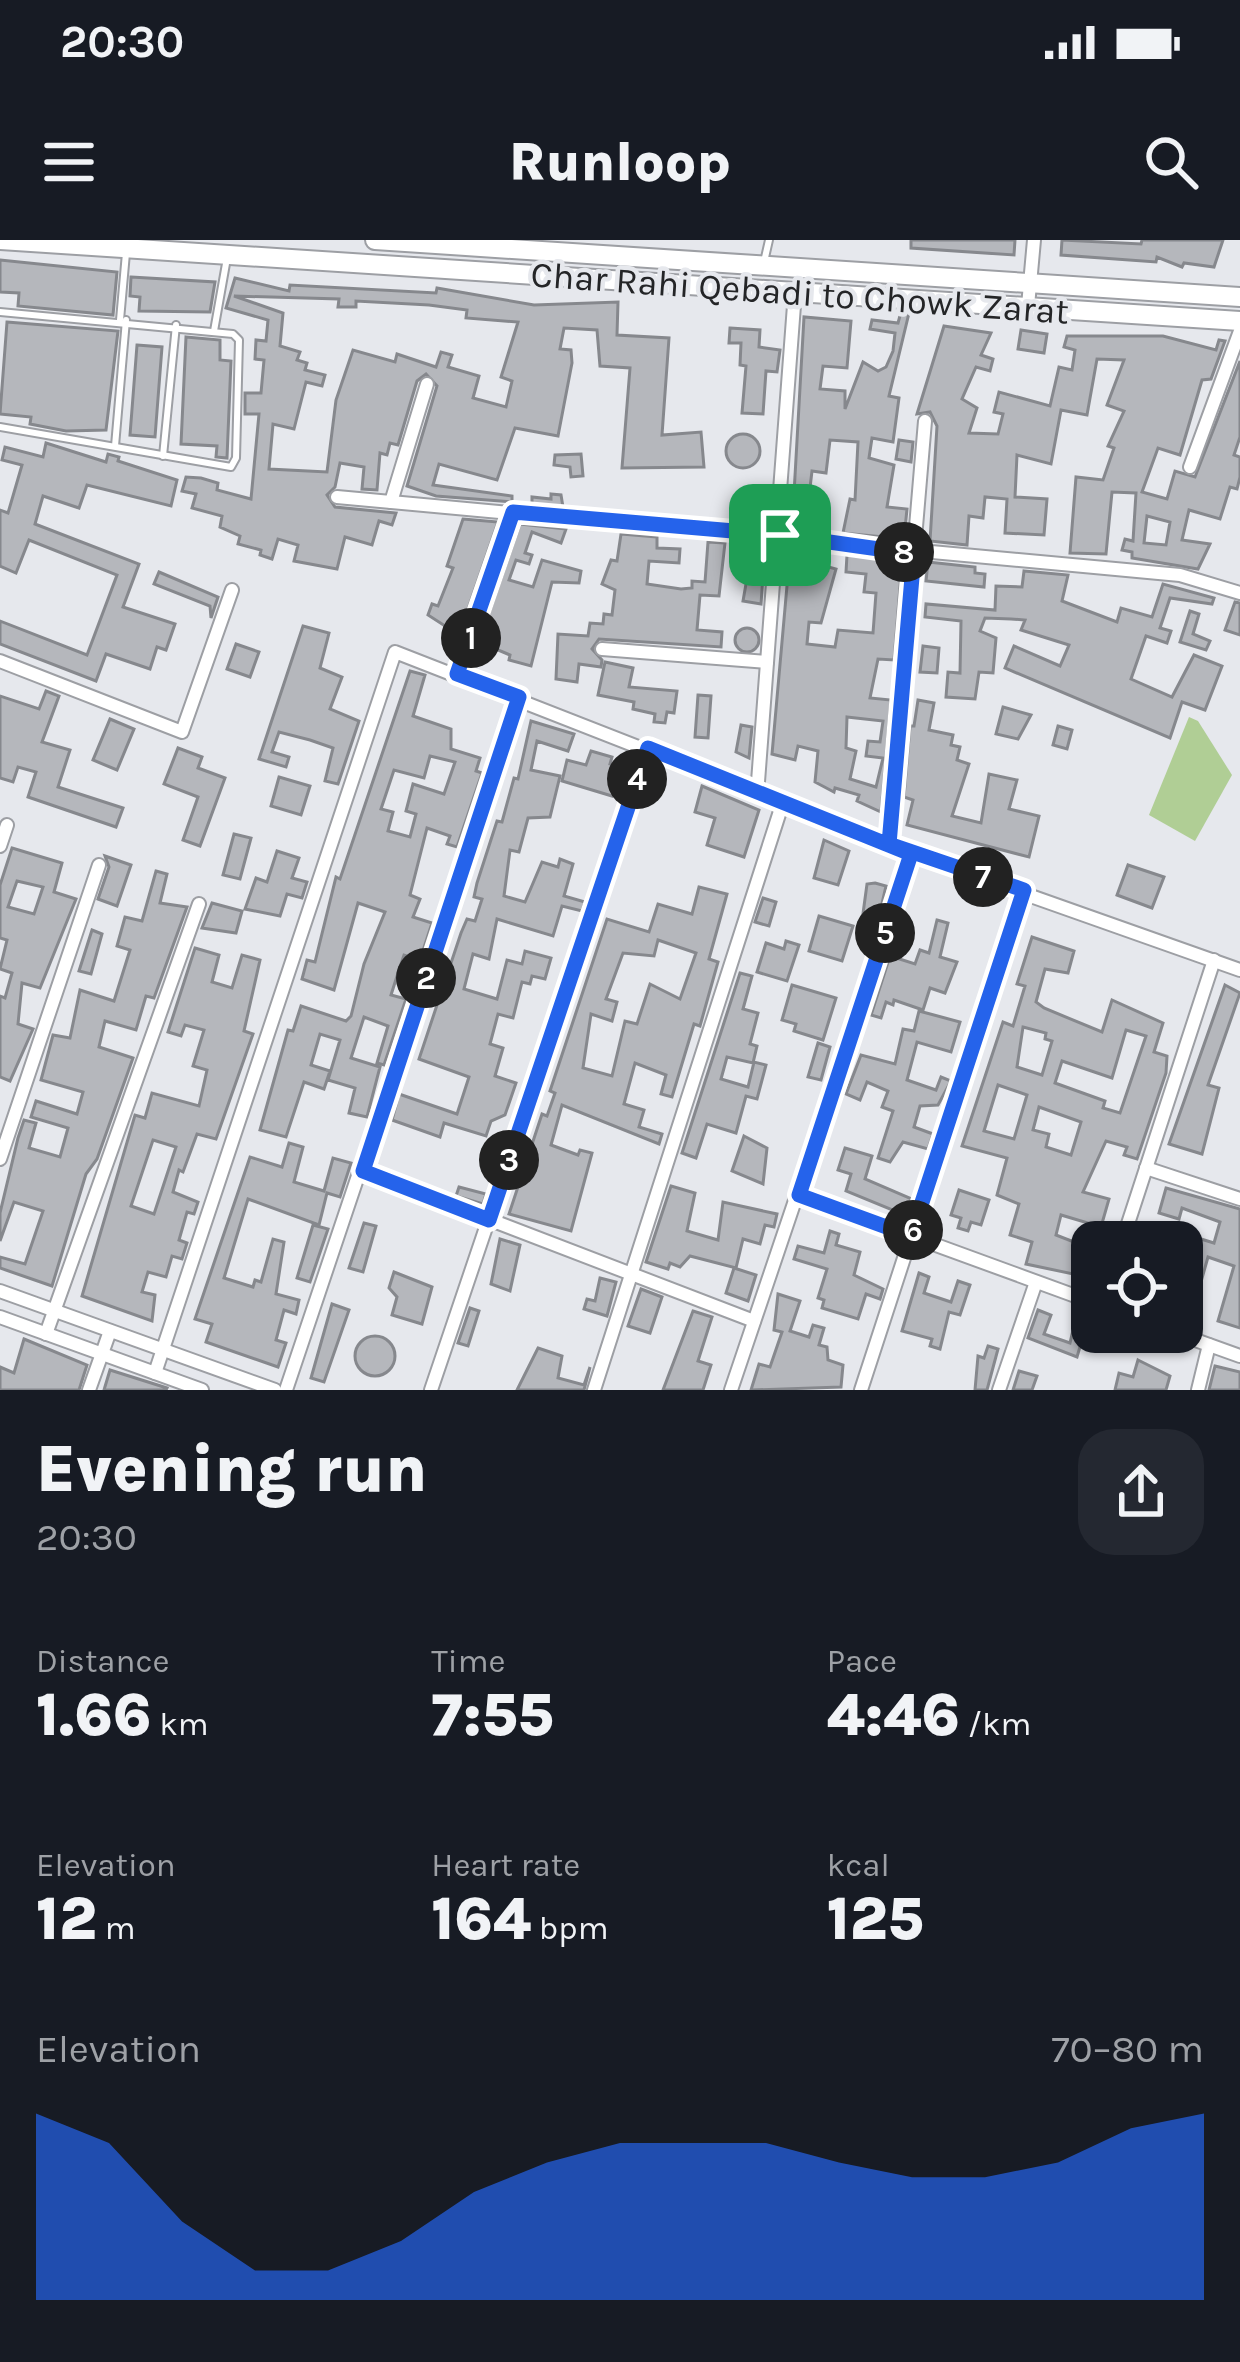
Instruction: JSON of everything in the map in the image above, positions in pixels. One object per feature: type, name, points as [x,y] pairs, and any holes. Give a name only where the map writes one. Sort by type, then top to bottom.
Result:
[{"type":"highway","name":"Char Rahi Qebadi to Chowk Zarat","points":[[0,240],[1240,321]]},
{"type":"highway","name":"Char Rahi Qebadi to Chowk Zarat","points":[[374,240],[632,248],[764,266],[1240,297]]},
{"type":"street","points":[[1028,306],[1034,240]]},
{"type":"street","points":[[757,795],[795,292]]},
{"type":"street","points":[[1190,467],[1240,331]]},
{"type":"street","points":[[391,502],[428,384]]},
{"type":"street","points":[[889,844],[925,421]]},
{"type":"street","points":[[337,497],[1180,575],[1240,593]]},
{"type":"street","points":[[457,674],[513,512]]},
{"type":"street","points":[[0,661],[182,732],[232,590]]},
{"type":"street","points":[[602,649],[767,662]]},
{"type":"street","points":[[154,1373],[395,652],[911,854],[1024,890],[1240,970]]},
{"type":"street","points":[[286,1390],[519,697]]},
{"type":"street","points":[[431,1390],[648,748]]},
{"type":"street","points":[[594,1390],[782,805]]},
{"type":"street","points":[[0,846],[7,825]]},
{"type":"street","points":[[731,1390],[911,854]]},
{"type":"street","points":[[0,1159],[99,865]]},
{"type":"street","points":[[861,1390],[1024,890]]},
{"type":"street","points":[[46,1334],[199,904]]},
{"type":"street","points":[[1129,1221],[1214,960]]},
{"type":"street","points":[[1146,1168],[1240,1199]]},
{"type":"street","points":[[363,1171],[630,1270],[754,1322]]},
{"type":"street","points":[[799,1195],[1071,1294]]},
{"type":"street","points":[[999,1390],[1036,1282]]},
{"type":"street","points":[[0,1291],[244,1385],[274,1390]]},
{"type":"street","points":[[0,1317],[202,1390]]},
{"type":"street","points":[[89,1390],[110,1330]]},
{"type":"street","points":[[1203,1343],[1240,1356]]},
{"type":"street","points":[[1198,1390],[1210,1346]]},
{"type":"lane","points":[[764,266],[769,240]]},
{"type":"lane","points":[[115,446],[126,249]]},
{"type":"lane","points":[[214,331],[228,255]]},
{"type":"lane","points":[[0,312],[176,325],[239,340],[236,458],[224,469],[0,427]]},
{"type":"lane","points":[[163,456],[176,325]]},
{"type":"green space","points":[[1189,717],[1198,721],[1232,775],[1195,841],[1149,815]]},
{"type":"building","points":[[911,240],[1015,240],[1014,255],[911,248]]},
{"type":"building","points":[[1062,240],[1141,244],[1142,240],[1223,240],[1214,267],[1184,263],[1182,267],[1157,257],[1156,262],[1061,255]]},
{"type":"building","points":[[0,260],[117,272],[113,315],[18,306],[19,293],[0,292]]},
{"type":"building","points":[[131,277],[215,282],[210,312],[139,311],[140,297],[130,296]]},
{"type":"building","points":[[235,278],[289,291],[290,285],[436,293],[437,288],[534,305],[618,302],[617,335],[669,338],[662,435],[701,432],[704,467],[622,468],[630,368],[600,366],[597,330],[564,328],[560,349],[571,350],[572,363],[558,436],[515,428],[497,480],[439,464],[433,485],[512,496],[512,502],[436,496],[407,486],[437,386],[426,374],[417,381],[398,445],[390,443],[387,455],[380,453],[377,490],[362,489],[364,467],[340,463],[335,487],[327,495],[335,507],[396,513],[392,525],[379,521],[372,545],[345,537],[337,569],[294,561],[298,545],[278,539],[272,559],[260,555],[261,550],[238,544],[240,536],[220,527],[222,516],[192,508],[196,494],[182,491],[186,477],[201,478],[218,483],[217,490],[251,499],[259,414],[245,414],[245,393],[261,393],[264,360],[255,359],[256,340],[266,341],[268,320],[226,308]],"holes":[[[234,296],[339,299],[338,307],[356,307],[356,301],[429,305],[467,310],[466,318],[518,322],[501,377],[512,381],[506,407],[473,398],[479,376],[448,367],[452,355],[441,352],[436,367],[397,354],[395,362],[353,350],[336,400],[327,472],[269,469],[273,424],[294,429],[306,382],[322,386],[325,375],[305,370],[307,363],[297,360],[300,352],[280,346],[283,313]]]},
{"type":"building","points":[[901,312],[909,313],[889,396],[899,398],[893,442],[872,438],[869,458],[894,465],[887,507],[907,509],[904,539],[843,533],[850,499],[855,500],[858,442],[830,440],[826,473],[812,471],[809,496],[818,497],[808,530],[792,529],[804,317],[851,321],[847,368],[823,366],[820,389],[845,391],[845,409],[863,362],[878,371],[886,367],[893,351],[895,333],[870,329],[872,320],[898,323]]},
{"type":"building","points":[[7,322],[118,331],[106,430],[66,431],[30,424],[31,417],[0,414]]},
{"type":"building","points":[[944,326],[991,333],[981,355],[993,359],[990,371],[976,367],[962,399],[977,408],[969,433],[998,434],[1003,414],[994,412],[999,392],[1050,406],[1059,367],[1072,370],[1075,350],[1064,347],[1067,336],[1163,336],[1216,350],[1219,340],[1225,341],[1211,379],[1202,380],[1180,455],[1158,448],[1142,492],[1167,499],[1175,471],[1195,477],[1240,361],[1240,437],[1234,455],[1240,457],[1240,477],[1237,489],[1230,487],[1220,519],[1189,510],[1182,540],[1210,544],[1198,569],[1132,558],[1132,552],[1122,550],[1125,539],[1133,541],[1136,493],[1112,492],[1106,554],[1070,553],[1076,477],[1103,480],[1114,448],[1108,446],[1124,411],[1107,405],[1124,360],[1097,359],[1087,415],[1061,410],[1051,464],[1017,455],[1015,497],[1047,499],[1044,535],[1005,533],[1007,499],[985,497],[983,518],[969,516],[967,545],[930,541],[937,426],[930,412],[917,414]],"holes":[[[1147,516],[1170,522],[1166,545],[1144,543]]]},
{"type":"building","points":[[730,328],[760,330],[759,347],[780,350],[777,372],[766,371],[763,414],[742,413],[746,366],[740,365],[741,343],[729,343]]},
{"type":"building","points":[[1021,330],[1047,334],[1044,353],[1018,349]]},
{"type":"building","points":[[186,337],[220,340],[220,360],[231,361],[227,458],[216,457],[217,446],[181,444]]},
{"type":"building","points":[[137,345],[162,347],[155,437],[130,435]]},
{"type":"building","points":[[743,434],[755,439],[760,451],[755,463],[743,468],[731,463],[726,451],[731,439]]},
{"type":"building","points":[[899,440],[913,442],[911,462],[896,459]]},
{"type":"building","points":[[46,443],[106,462],[108,454],[119,457],[118,461],[177,480],[171,506],[87,485],[79,508],[43,496],[35,524],[139,564],[123,607],[175,624],[166,650],[157,647],[150,669],[106,654],[96,681],[0,644],[0,621],[87,655],[117,575],[29,540],[16,573],[0,566],[0,510],[8,513],[22,465],[2,460],[5,447],[43,457]]},
{"type":"building","points":[[581,454],[583,476],[571,477],[570,467],[554,465],[555,455]]},
{"type":"building","points":[[761,490],[769,491],[767,526],[758,525]]},
{"type":"building","points":[[551,494],[561,495],[563,507],[532,504],[532,497],[551,499]]},
{"type":"building","points":[[463,519],[498,522],[459,635],[428,615],[432,604],[438,606],[453,568],[447,566]]},
{"type":"building","points":[[520,524],[566,529],[561,543],[532,532],[525,553],[532,555],[529,564],[516,560],[509,580],[533,587],[542,560],[581,571],[579,583],[552,582],[531,666],[509,660],[510,655],[479,642]]},
{"type":"building","points":[[621,534],[657,537],[657,548],[680,549],[679,563],[649,561],[647,584],[681,589],[692,588],[692,581],[705,582],[708,542],[725,543],[719,596],[700,595],[697,630],[722,632],[721,647],[599,639],[592,649],[602,660],[601,667],[579,664],[577,682],[556,679],[558,634],[588,636],[590,623],[603,624],[604,614],[612,615],[615,590],[602,584],[611,560],[617,561]]},
{"type":"building","points":[[745,545],[765,547],[761,604],[743,601],[749,567],[743,567]]},
{"type":"building","points":[[790,552],[815,554],[814,563],[836,569],[821,623],[809,622],[807,644],[835,647],[838,630],[873,633],[876,593],[864,592],[866,574],[846,572],[847,555],[896,559],[894,573],[901,574],[894,660],[878,659],[870,698],[891,700],[881,812],[857,801],[859,795],[835,788],[834,792],[815,782],[818,751],[798,746],[795,760],[772,754]],"holes":[[[847,717],[883,721],[880,742],[868,741],[866,756],[883,758],[876,787],[850,779],[856,751],[846,748]]]},
{"type":"building","points":[[928,562],[975,567],[975,573],[985,574],[984,587],[926,581]]},
{"type":"building","points":[[1024,571],[1068,575],[1062,601],[1117,622],[1121,608],[1152,617],[1163,584],[1214,598],[1212,604],[1170,598],[1160,628],[1171,631],[1167,643],[1146,636],[1131,679],[1172,697],[1194,655],[1222,666],[1205,710],[1182,702],[1170,738],[1005,668],[1014,646],[1060,666],[1069,645],[1021,630],[1025,620],[1011,619],[985,618],[980,631],[996,638],[993,673],[979,672],[975,699],[946,697],[948,672],[960,673],[961,621],[925,617],[926,604],[995,610],[996,586],[1022,587]]},
{"type":"building","points":[[159,572],[218,597],[211,618],[210,606],[154,584]]},
{"type":"building","points":[[1235,602],[1240,603],[1240,635],[1225,630]]},
{"type":"building","points":[[1190,611],[1199,614],[1193,634],[1210,641],[1206,650],[1180,642]]},
{"type":"building","points":[[303,626],[329,633],[320,668],[342,677],[330,709],[359,721],[338,784],[325,781],[333,748],[310,740],[279,732],[272,752],[289,757],[286,767],[259,759]]},
{"type":"building","points":[[747,628],[759,640],[747,652],[735,640]]},
{"type":"building","points":[[236,644],[259,652],[250,677],[227,669]]},
{"type":"building","points":[[923,646],[939,648],[937,673],[920,672]]},
{"type":"building","points":[[605,662],[633,668],[629,687],[677,691],[674,713],[667,712],[665,723],[654,722],[655,714],[633,709],[634,702],[598,695]]},
{"type":"building","points":[[410,671],[425,675],[413,716],[451,729],[451,749],[480,758],[476,771],[482,773],[457,847],[447,844],[450,836],[427,828],[410,895],[420,899],[413,917],[432,923],[420,960],[404,955],[391,995],[406,999],[384,1065],[377,1063],[388,1026],[364,1017],[351,1058],[380,1067],[367,1117],[349,1113],[355,1088],[328,1080],[340,1040],[320,1034],[311,1065],[330,1071],[324,1089],[304,1082],[286,1137],[260,1130],[288,1030],[293,1031],[301,1006],[346,1021],[351,1016],[364,964],[385,912],[358,903],[334,990],[302,979],[307,960],[315,962],[336,877],[340,879]],"holes":[[[430,756],[455,762],[444,794],[413,784],[406,811],[416,814],[410,837],[388,831],[393,812],[381,809],[394,770],[424,778]]]},
{"type":"building","points":[[46,691],[59,696],[42,742],[70,750],[58,787],[123,808],[116,827],[28,797],[36,772],[18,767],[13,782],[0,778],[0,696],[39,709]]},
{"type":"building","points":[[698,695],[711,696],[708,738],[695,737]]},
{"type":"building","points":[[918,700],[934,703],[929,730],[953,735],[951,745],[960,747],[957,760],[969,764],[952,816],[981,823],[989,774],[1017,780],[1009,809],[1039,816],[1029,857],[907,825],[913,800],[904,797],[910,726],[914,726]]},
{"type":"building","points":[[1003,707],[1031,715],[1018,739],[996,734]]},
{"type":"building","points":[[110,719],[134,729],[117,770],[93,760]]},
{"type":"building","points":[[531,721],[574,734],[568,751],[537,741],[531,770],[560,776],[550,817],[528,818],[519,852],[510,850],[504,896],[525,902],[542,862],[558,867],[560,859],[573,864],[564,896],[585,902],[582,911],[562,906],[553,936],[497,919],[489,959],[473,954],[464,989],[497,999],[507,960],[522,964],[525,951],[551,958],[545,979],[532,976],[530,984],[522,982],[513,1018],[498,1014],[490,1044],[503,1048],[495,1076],[516,1083],[505,1115],[491,1121],[486,1136],[444,1123],[440,1137],[392,1120],[399,1094],[457,1114],[469,1077],[419,1059],[461,933],[467,919],[475,921],[482,899],[474,897],[477,883],[497,821],[502,822],[514,778],[518,779]]},
{"type":"building","points":[[741,725],[752,727],[749,758],[736,752]]},
{"type":"building","points":[[1058,726],[1072,730],[1067,749],[1053,745]]},
{"type":"building","points":[[178,748],[202,757],[198,768],[225,778],[200,846],[183,840],[198,797],[164,784]]},
{"type":"building","points":[[591,751],[612,757],[610,764],[618,766],[612,796],[562,781],[567,760],[586,765]]},
{"type":"building","points":[[279,777],[310,786],[301,815],[271,806]]},
{"type":"building","points":[[702,786],[759,810],[744,857],[707,845],[715,818],[695,812]]},
{"type":"building","points":[[234,834],[251,838],[240,879],[223,875]]},
{"type":"building","points":[[824,840],[849,851],[838,885],[814,878]]},
{"type":"building","points":[[12,848],[62,863],[54,892],[76,899],[40,988],[22,983],[18,1024],[33,1029],[10,1081],[0,1077],[0,996],[5,998],[12,973],[0,969],[7,940],[0,938],[0,885]],"holes":[[[17,881],[43,887],[34,914],[8,907]]]},
{"type":"building","points":[[277,851],[299,858],[292,878],[307,882],[302,898],[287,894],[280,916],[245,909],[256,878],[267,882]]},
{"type":"building","points":[[105,856],[131,865],[117,906],[98,899],[109,867]]},
{"type":"building","points":[[1128,865],[1164,877],[1152,908],[1117,895]]},
{"type":"building","points":[[156,871],[167,874],[160,903],[187,907],[154,998],[146,996],[136,1030],[105,1021],[99,1047],[133,1058],[97,1159],[86,1174],[52,1286],[0,1268],[0,1257],[25,1264],[43,1211],[14,1202],[0,1241],[0,1213],[18,1138],[24,1120],[36,1123],[29,1148],[60,1157],[68,1128],[31,1117],[36,1101],[77,1114],[83,1092],[41,1080],[53,1035],[70,1038],[80,990],[114,1001],[130,950],[117,946],[125,917],[142,921]]},
{"type":"building","points":[[867,884],[886,886],[877,925],[862,921]]},
{"type":"building","points":[[699,887],[727,894],[709,959],[718,962],[700,1026],[694,1024],[672,1097],[661,1094],[666,1075],[635,1063],[624,1104],[644,1110],[639,1127],[662,1134],[659,1144],[562,1105],[551,1145],[578,1155],[580,1150],[592,1153],[571,1231],[509,1214],[542,1114],[547,1116],[555,1093],[550,1091],[607,919],[649,932],[658,904],[692,914]],"holes":[[[658,940],[696,953],[680,999],[650,984],[637,1024],[625,1021],[612,1076],[583,1068],[591,1014],[612,1021],[617,1002],[606,999],[623,953],[654,956]]]},
{"type":"building","points":[[763,898],[776,902],[769,926],[755,922]]},
{"type":"building","points":[[212,903],[242,911],[236,933],[202,928]]},
{"type":"building","points":[[819,916],[853,926],[842,961],[809,951]]},
{"type":"building","points":[[937,920],[948,923],[940,957],[957,962],[945,993],[930,988],[923,1010],[894,1000],[893,1005],[886,1002],[881,1018],[871,1015],[890,956],[915,964],[920,950],[929,953]]},
{"type":"building","points":[[92,930],[102,934],[91,974],[79,971]]},
{"type":"building","points":[[1032,937],[1074,951],[1068,973],[1045,969],[1036,1002],[1044,1008],[1102,1032],[1112,1000],[1163,1023],[1154,1052],[1167,1056],[1166,1073],[1137,1159],[1124,1155],[1127,1147],[1106,1141],[1083,1192],[1109,1199],[1103,1221],[1061,1215],[1056,1235],[1071,1241],[1071,1274],[1026,1264],[1032,1242],[1010,1235],[1019,1204],[997,1195],[1007,1158],[962,1146],[1003,1022],[1013,1026],[1025,986],[1017,984]],"holes":[[[1023,1027],[1046,1033],[1045,1039],[1052,1041],[1042,1075],[1017,1067]],[[1126,1030],[1146,1036],[1120,1113],[1103,1108],[1105,1101],[1055,1083],[1062,1061],[1112,1078]],[[998,1085],[1027,1095],[1014,1139],[984,1131]],[[1039,1107],[1081,1122],[1071,1155],[1046,1147],[1049,1134],[1033,1130]]]},
{"type":"building","points":[[786,941],[799,945],[787,981],[757,972],[766,943],[784,949]]},
{"type":"building","points":[[195,948],[219,955],[212,982],[232,988],[242,955],[260,960],[244,1031],[253,1034],[216,1139],[197,1134],[173,1192],[198,1202],[194,1214],[187,1212],[179,1240],[187,1243],[182,1259],[172,1256],[166,1277],[148,1272],[142,1292],[155,1295],[152,1321],[82,1296],[135,1115],[145,1118],[152,1093],[199,1106],[207,1070],[193,1066],[204,1030],[185,1025],[181,1036],[168,1032]],"holes":[[[153,1140],[176,1147],[154,1214],[131,1206]]]},
{"type":"building","points":[[740,973],[752,976],[743,1009],[758,1013],[750,1044],[757,1046],[753,1063],[727,1057],[721,1079],[748,1087],[754,1062],[766,1065],[757,1099],[746,1096],[736,1133],[707,1124],[696,1158],[682,1153]]},
{"type":"building","points":[[792,985],[836,998],[823,1040],[794,1031],[796,1024],[782,1020]]},
{"type":"building","points":[[1225,985],[1240,993],[1208,1085],[1219,1088],[1202,1154],[1169,1144]]},
{"type":"building","points":[[919,1011],[960,1022],[951,1052],[917,1042],[907,1080],[936,1090],[941,1077],[951,1081],[938,1105],[920,1106],[914,1127],[933,1134],[928,1149],[903,1142],[890,1162],[878,1158],[893,1111],[882,1107],[888,1091],[867,1082],[860,1100],[846,1094],[861,1055],[895,1064],[903,1029],[914,1031]]},
{"type":"building","points":[[818,1043],[830,1047],[821,1080],[808,1077]]},
{"type":"building","points":[[744,1136],[767,1148],[763,1184],[732,1171]]},
{"type":"building","points":[[289,1143],[303,1147],[294,1182],[324,1191],[333,1158],[351,1163],[340,1197],[327,1193],[319,1225],[248,1199],[224,1278],[253,1287],[255,1280],[261,1282],[273,1239],[284,1242],[276,1294],[299,1300],[296,1314],[284,1310],[276,1340],[286,1343],[278,1367],[206,1342],[212,1324],[195,1319],[250,1157],[282,1167]]},
{"type":"building","points":[[845,1148],[872,1156],[865,1179],[912,1199],[907,1216],[846,1191],[851,1174],[838,1170]]},
{"type":"building","points":[[671,1186],[695,1193],[687,1231],[718,1240],[723,1202],[777,1214],[774,1227],[765,1225],[760,1244],[743,1239],[736,1268],[690,1256],[680,1267],[670,1263],[668,1269],[646,1262]]},
{"type":"building","points":[[459,1187],[486,1194],[483,1204],[456,1196]]},
{"type":"building","points":[[1166,1188],[1240,1209],[1240,1328],[1218,1321],[1234,1266],[1208,1257],[1203,1275],[1203,1240],[1214,1243],[1220,1222],[1182,1208],[1179,1219],[1159,1213]]},
{"type":"building","points":[[959,1190],[989,1200],[981,1225],[971,1222],[968,1231],[958,1228],[961,1218],[951,1215]]},
{"type":"building","points":[[364,1223],[376,1226],[363,1272],[349,1268]]},
{"type":"building","points":[[313,1225],[328,1229],[310,1282],[297,1278]]},
{"type":"building","points":[[830,1231],[839,1234],[836,1245],[860,1252],[854,1275],[883,1289],[880,1299],[866,1294],[858,1319],[822,1308],[824,1300],[818,1298],[827,1269],[794,1259],[798,1246],[824,1253]]},
{"type":"building","points":[[500,1239],[520,1245],[510,1291],[491,1284]]},
{"type":"building","points":[[734,1268],[756,1275],[748,1301],[726,1293]]},
{"type":"building","points":[[394,1272],[432,1287],[422,1324],[392,1315],[397,1297],[389,1288]]},
{"type":"building","points":[[919,1273],[929,1277],[924,1293],[951,1302],[958,1281],[970,1285],[960,1315],[949,1312],[940,1349],[930,1346],[932,1339],[902,1331]]},
{"type":"building","points":[[600,1278],[616,1282],[607,1316],[584,1309],[587,1299],[595,1301]]},
{"type":"building","points":[[641,1289],[662,1297],[650,1333],[628,1326]]},
{"type":"building","points":[[778,1294],[800,1301],[790,1331],[809,1337],[813,1325],[824,1328],[819,1345],[827,1347],[828,1360],[843,1365],[841,1387],[751,1390],[759,1364],[770,1367],[782,1332],[774,1330]]},
{"type":"building","points":[[332,1304],[349,1310],[324,1382],[311,1378]]},
{"type":"building","points":[[470,1308],[479,1311],[468,1346],[458,1343]]},
{"type":"building","points":[[1038,1310],[1051,1315],[1044,1334],[1070,1343],[1071,1339],[1071,1353],[1078,1353],[1077,1357],[1028,1338]]},
{"type":"building","points":[[693,1311],[712,1317],[698,1361],[711,1365],[703,1390],[663,1390]]},
{"type":"building","points":[[375,1336],[389,1342],[395,1356],[389,1370],[375,1376],[361,1370],[355,1356],[361,1342]]},
{"type":"building","points":[[24,1339],[87,1365],[79,1390],[0,1390],[0,1367],[14,1373]]},
{"type":"building","points":[[988,1346],[998,1349],[987,1390],[975,1390],[978,1356],[984,1358]]},
{"type":"building","points":[[538,1348],[562,1356],[558,1378],[584,1385],[590,1367],[584,1390],[517,1390]]},
{"type":"building","points":[[1138,1360],[1170,1376],[1166,1390],[1115,1390],[1119,1373],[1133,1377]]},
{"type":"building","points":[[1215,1366],[1240,1372],[1240,1390],[1209,1390]]},
{"type":"building","points":[[110,1370],[167,1388],[104,1390]]},
{"type":"building","points":[[1019,1371],[1037,1376],[1032,1390],[1013,1390]]},
{"type":"route","points":[[513,512],[780,535],[914,554],[889,844],[1024,890],[911,1236],[799,1195],[911,854],[648,748],[489,1220],[363,1171],[519,697],[457,674],[513,512]]}]
